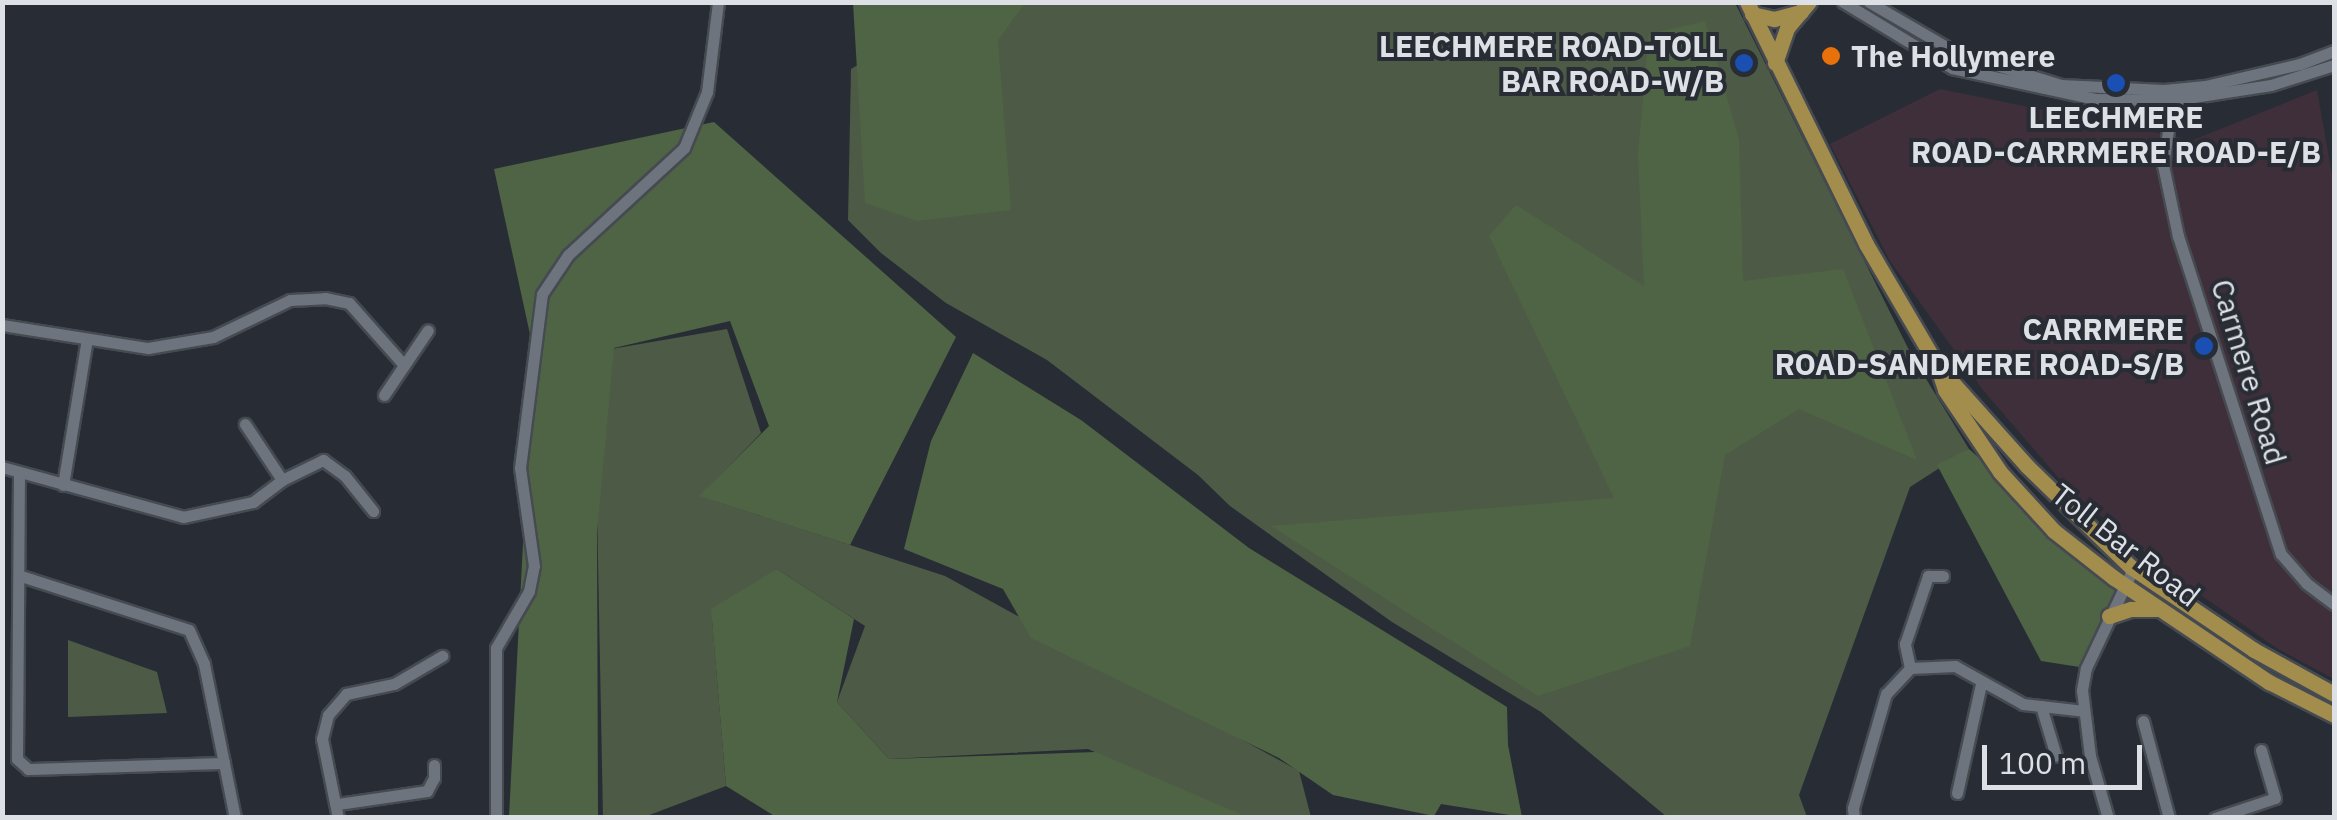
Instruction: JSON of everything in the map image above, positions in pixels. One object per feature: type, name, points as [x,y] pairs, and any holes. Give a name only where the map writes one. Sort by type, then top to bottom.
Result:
[{"type":"main road","points":[[1750,8],[1774,20],[1807,6]]},
{"type":"main road","points":[[1776,63],[1787,28],[1807,6]]},
{"type":"main road","name":"Toll Bar Road","points":[[1750,8],[1866,244],[1937,365],[1946,390],[2000,472],[2054,531],[2124,584],[2269,682],[2334,715]]},
{"type":"main road","name":"Toll Bar Road","points":[[1937,365],[2026,466],[2133,568],[2254,650],[2334,694]]},
{"type":"main road","points":[[2109,616],[2123,610],[2159,609]]},
{"type":"street","points":[[496,818],[496,648],[528,591],[534,566],[520,468],[542,294],[568,256],[684,148],[707,92],[718,2]]},
{"type":"street","points":[[1807,6],[1822,2]]},
{"type":"street","points":[[1842,2],[1926,55],[1965,73],[2095,100],[2272,85],[2334,65]]},
{"type":"street","points":[[1868,2],[1957,54],[2017,75],[2062,85],[2169,95],[2300,64],[2334,51]]},
{"type":"street","name":"Carmere Road","points":[[2169,95],[2163,165],[2178,236],[2270,524],[2282,554],[2306,584],[2334,604]]},
{"type":"street","points":[[2,325],[148,348],[213,337],[290,300],[325,298],[349,303],[404,366]]},
{"type":"street","points":[[384,396],[428,330]]},
{"type":"street","points":[[63,484],[87,339]]},
{"type":"street","points":[[245,424],[282,480]]},
{"type":"street","points":[[2,467],[183,517],[253,502],[282,480],[323,460],[345,476],[373,511]]},
{"type":"street","points":[[19,472],[22,576],[17,759],[28,768],[224,764]]},
{"type":"street","points":[[2108,818],[2090,756],[2084,711],[2086,668],[2133,568]]},
{"type":"street","points":[[22,576],[189,630],[204,664],[235,818]]},
{"type":"street","points":[[1910,668],[1905,644],[1928,576],[1942,576]]},
{"type":"street","points":[[338,818],[322,739],[328,715],[346,694],[394,684],[442,656]]},
{"type":"street","points":[[1854,818],[1853,808],[1886,694],[1910,668],[1954,666],[2023,704],[2084,711]]},
{"type":"street","points":[[1957,793],[1982,684]]},
{"type":"street","points":[[2041,706],[2056,756]]},
{"type":"street","points":[[2142,721],[2169,818]]},
{"type":"street","points":[[2215,818],[2275,798],[2261,750]]},
{"type":"street","points":[[338,804],[427,791],[434,778],[434,765]]},
{"type":"shaded area","points":[[1940,89],[2193,140],[2317,90],[2334,186],[2334,679],[2278,649],[2175,577],[2070,491],[1983,390],[1890,261],[1830,144]]},
{"type":"green space","points":[[853,3],[1025,3],[998,40],[1011,210],[917,221],[865,203]]},
{"type":"green space","points":[[963,3],[1735,3],[1912,356],[1969,449],[1910,487],[1799,795],[1807,817],[1667,817],[1541,712],[1392,622],[1230,506],[1198,475],[1047,360],[946,303],[881,253],[848,220],[851,69]]},
{"type":"green space","points":[[1705,21],[1739,140],[1743,281],[1843,269],[1917,460],[1799,409],[1725,455],[1690,646],[1538,696],[1271,526],[1614,498],[1489,236],[1516,205],[1644,286],[1638,154],[1649,34]]},
{"type":"green space","points":[[714,122],[956,337],[850,545],[699,496],[769,426],[730,321],[614,348],[597,532],[598,817],[509,817],[533,348],[494,169]]},
{"type":"green space","points":[[727,329],[761,433],[700,496],[945,576],[1299,771],[1311,817],[1243,817],[1088,749],[889,759],[837,702],[865,626],[777,569],[712,619],[726,786],[644,817],[603,817],[594,352]]},
{"type":"green space","points":[[973,353],[1081,420],[1249,548],[1507,707],[1508,745],[1522,817],[1441,804],[1434,816],[1333,795],[1279,758],[1031,638],[1003,589],[904,549],[931,441]]},
{"type":"green space","points":[[1969,449],[2123,585],[2086,668],[2041,661],[1937,465]]},
{"type":"green space","points":[[777,569],[854,619],[837,702],[889,759],[1096,752],[1247,817],[776,817],[726,786],[711,609]]},
{"type":"green space","points":[[68,640],[157,672],[167,713],[68,717]]},
{"type":"place","name":"The Hollymere","points":[[1831,56]]},
{"type":"place","name":"LEECHMERE ROAD-TOLL BAR ROAD-W/B","points":[[1744,63]]},
{"type":"place","name":"LEECHMERE ROAD-CARRMERE ROAD-E/B","points":[[2116,83]]},
{"type":"place","name":"CARRMERE ROAD-SANDMERE ROAD-S/B","points":[[2204,346]]}]
